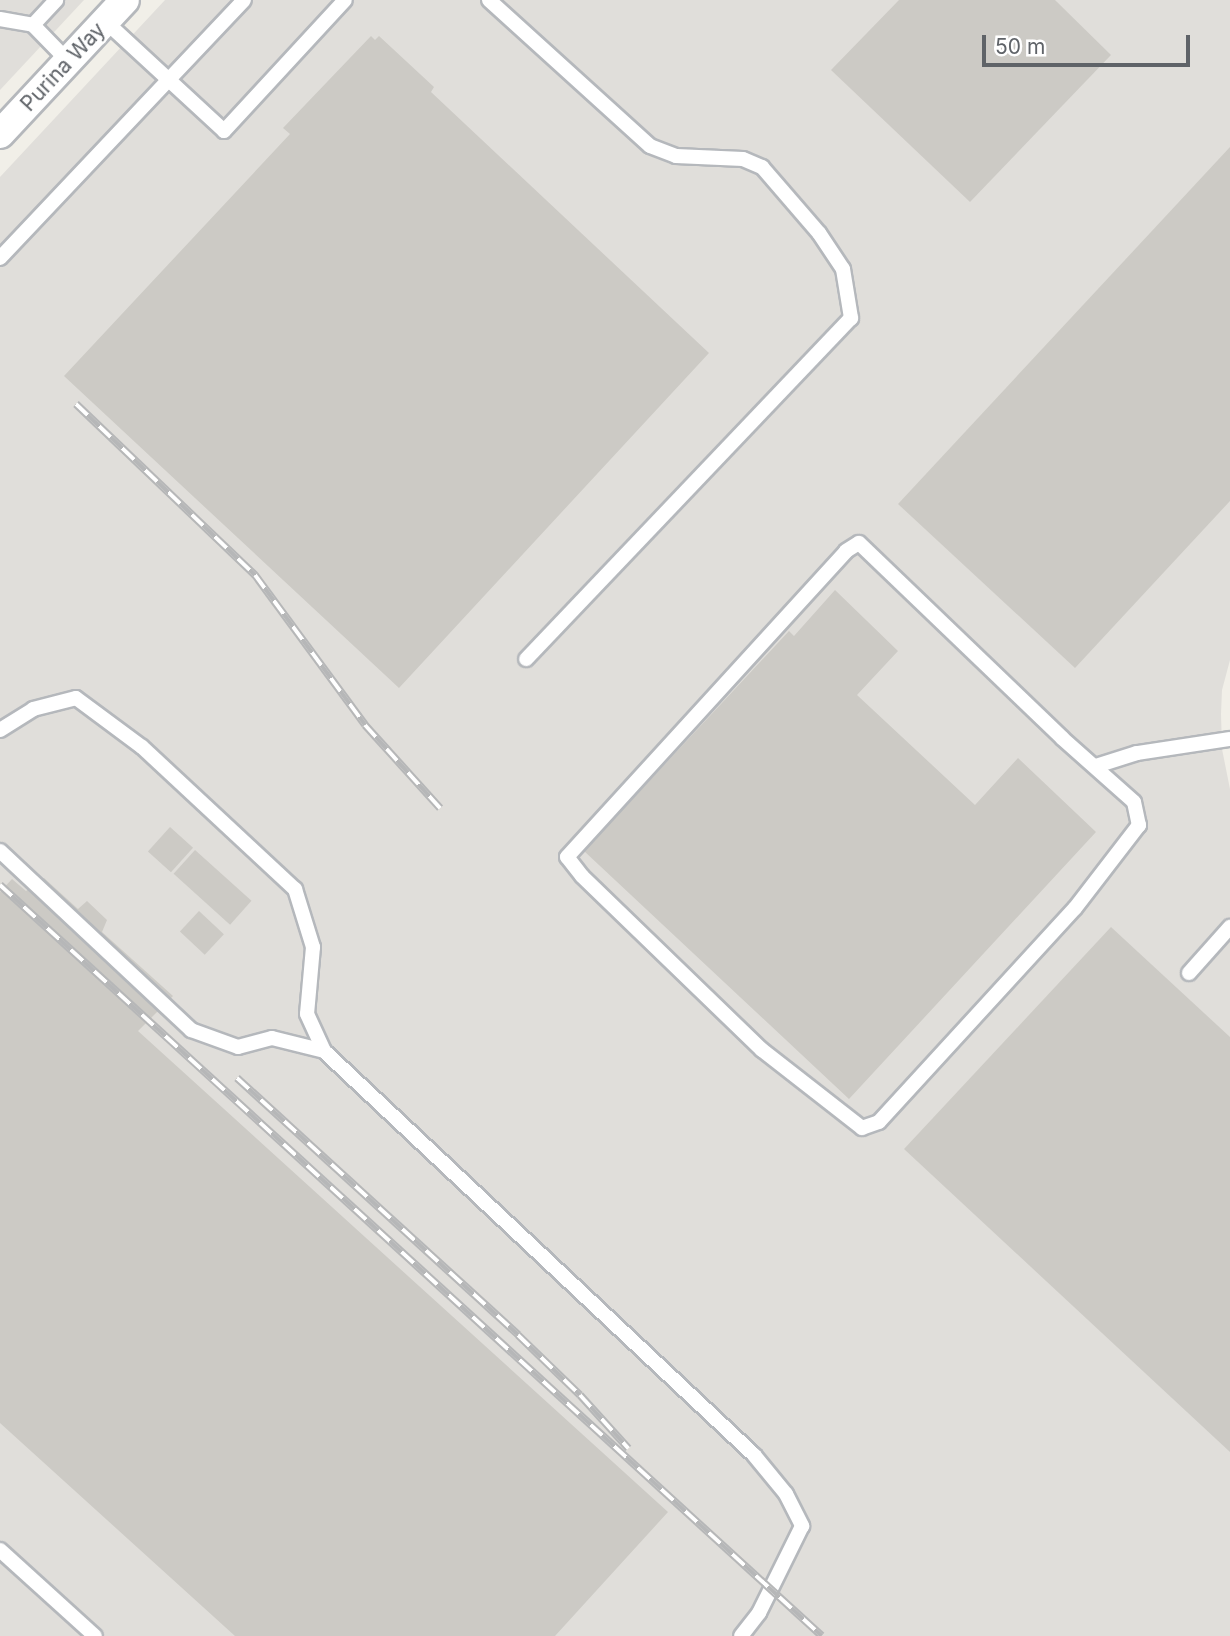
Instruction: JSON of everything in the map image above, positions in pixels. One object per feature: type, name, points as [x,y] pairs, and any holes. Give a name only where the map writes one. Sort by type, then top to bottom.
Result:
[{"type":"street","name":"Purina Way","points":[[0,134],[125,0]]},
{"type":"lane","points":[[33,25],[56,0]]},
{"type":"lane","points":[[0,258],[244,0]]},
{"type":"lane","points":[[105,21],[224,131],[345,0]]},
{"type":"lane","points":[[489,0],[650,146],[676,156],[743,159],[762,167],[819,233],[844,269],[851,318],[526,659]]},
{"type":"lane","points":[[0,19],[33,25],[68,61]]},
{"type":"lane","points":[[859,543],[1062,738],[1096,766],[1134,802],[1139,825],[1066,918],[879,1122],[862,1128],[762,1050],[582,876],[567,857],[846,551],[859,543]]},
{"type":"lane","points":[[0,730],[33,709],[76,698],[142,747],[295,889],[313,947],[307,1014],[324,1051],[754,1455],[786,1494],[802,1526],[760,1613],[741,1636]]},
{"type":"lane","points":[[1096,766],[1137,753],[1230,739]]},
{"type":"lane","points":[[0,851],[191,1030],[238,1047],[272,1038],[324,1051]]},
{"type":"lane","points":[[1189,974],[1230,928]]},
{"type":"lane","points":[[0,1550],[95,1636]]},
{"type":"shaded area","points":[[0,0],[84,0],[0,90]]},
{"type":"shaded area","points":[[165,0],[1230,0],[1230,660],[1222,690],[1221,714],[1222,749],[1230,789],[1230,1636],[0,1636],[0,177]]},
{"type":"building","points":[[899,0],[1055,0],[1111,55],[970,202],[831,70]]},
{"type":"building","points":[[371,36],[375,40],[379,36],[434,87],[431,92],[709,353],[399,688],[64,376],[290,134],[283,128]]},
{"type":"building","points":[[1230,147],[1230,501],[1075,668],[898,504]]},
{"type":"building","points":[[835,590],[898,651],[857,695],[975,805],[1018,758],[1096,832],[849,1099],[584,851],[789,631],[794,636]]},
{"type":"building","points":[[170,827],[193,848],[171,872],[148,852]]},
{"type":"building","points":[[195,850],[251,901],[230,925],[174,874]]},
{"type":"building","points":[[44,878],[78,909],[87,901],[107,920],[102,932],[173,996],[138,1031],[668,1512],[555,1636],[235,1636],[0,1423],[0,892],[12,879],[26,891]]},
{"type":"building","points":[[199,911],[224,934],[205,955],[180,931]]},
{"type":"building","points":[[1111,927],[1230,1037],[1230,1452],[904,1149]]},
{"type":"railway","points":[[76,404],[255,575],[365,725],[440,808]]},
{"type":"railway","points":[[0,885],[822,1636]]},
{"type":"railway","points":[[237,1078],[518,1335],[580,1395],[628,1448]]}]
